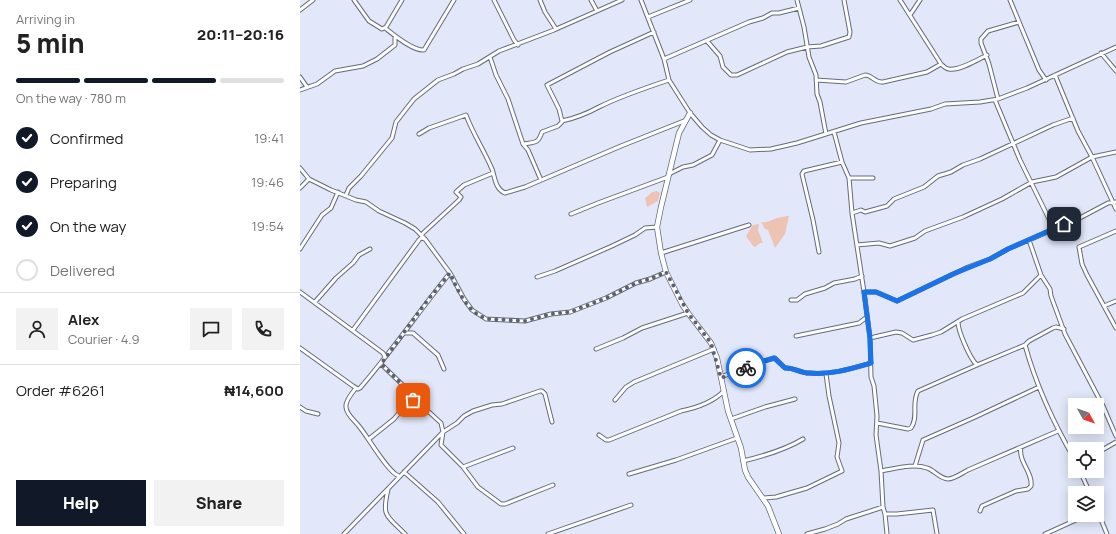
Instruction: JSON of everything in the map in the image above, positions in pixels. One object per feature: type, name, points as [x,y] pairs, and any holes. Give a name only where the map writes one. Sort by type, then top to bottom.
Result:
[{"type":"street","points":[[300,10],[313,0]]},
{"type":"street","points":[[354,0],[369,21],[382,29],[385,28],[396,37],[420,50],[424,50],[454,0]]},
{"type":"street","points":[[385,28],[402,0]]},
{"type":"street","points":[[494,0],[518,45]]},
{"type":"street","points":[[540,0],[545,12],[556,29]]},
{"type":"street","points":[[592,0],[598,11]]},
{"type":"street","points":[[346,195],[349,188],[361,176],[392,138],[396,122],[414,99],[438,80],[454,74],[462,69],[473,66],[499,51],[518,45],[622,0]]},
{"type":"street","points":[[641,0],[664,59],[669,80],[690,113],[706,132],[720,140],[742,148],[761,150],[797,143],[861,123],[931,109],[945,104],[980,102],[997,99],[1046,80],[1116,47]]},
{"type":"street","points":[[648,17],[690,0]]},
{"type":"street","points":[[797,0],[809,48],[809,57],[814,69],[817,94],[826,134]]},
{"type":"street","points":[[707,40],[720,56],[725,70],[733,75],[787,52],[836,42],[849,37],[850,32],[844,0]]},
{"type":"street","points":[[900,0],[941,64],[948,69],[954,69],[967,65],[986,55]]},
{"type":"street","points":[[910,15],[920,0]]},
{"type":"street","points":[[1010,0],[1039,70],[1046,80]]},
{"type":"street","points":[[664,59],[772,13],[779,13],[799,8]]},
{"type":"street","points":[[1019,22],[993,28],[985,33],[981,39],[981,44],[986,55],[997,99],[1013,143],[1049,219],[1051,230]]},
{"type":"street","points":[[562,121],[559,109],[546,85],[610,52],[654,32]]},
{"type":"street","points":[[300,90],[317,84],[335,71],[363,66],[377,59],[395,46],[396,37]]},
{"type":"street","points":[[1101,54],[1116,71]]},
{"type":"street","points":[[490,57],[496,76],[508,99],[523,144],[528,150],[541,180]]},
{"type":"street","points":[[816,80],[846,82],[868,75],[877,81],[883,82],[927,72],[941,64]]},
{"type":"street","points":[[1055,76],[1078,131],[1092,157],[1110,197],[1115,203],[1116,210]]},
{"type":"street","points":[[300,77],[307,87]]},
{"type":"street","points":[[523,144],[537,142],[540,139],[542,132],[558,126],[562,121],[585,115],[636,92],[669,80]]},
{"type":"street","points":[[690,113],[684,121],[679,133],[657,227],[661,253],[666,272],[688,313],[706,335],[714,349],[731,419],[748,477],[764,498],[779,534]]},
{"type":"street","points":[[419,134],[429,128],[466,115],[493,173],[497,186],[505,193],[525,187],[620,146],[684,121]]},
{"type":"street","points":[[852,213],[861,210],[865,212],[872,211],[887,206],[894,199],[924,186],[938,176],[951,172],[962,165],[980,159],[1053,125],[1073,118]]},
{"type":"street","points":[[834,132],[842,162],[849,178],[852,213],[862,276],[870,338],[871,377],[874,386],[877,423],[876,435],[887,534]]},
{"type":"street","points":[[571,214],[668,176],[683,167],[693,165],[712,155],[720,140]]},
{"type":"street","points":[[857,245],[879,243],[890,246],[916,238],[925,231],[964,217],[1002,199],[1032,182],[1056,177],[1092,157],[1116,152]]},
{"type":"street","points":[[819,252],[802,174],[804,170],[842,162]]},
{"type":"street","points":[[300,168],[309,179],[370,204],[379,211],[409,225],[422,235],[450,273],[464,299],[472,310],[489,319],[525,321],[551,314],[570,312],[606,298],[636,283],[666,272]]},
{"type":"street","points":[[422,235],[459,200],[461,197],[456,192],[464,185],[493,173]]},
{"type":"street","points":[[849,178],[873,178]]},
{"type":"street","points":[[300,188],[309,179]]},
{"type":"street","points":[[300,249],[322,215],[331,208],[338,192]]},
{"type":"street","points":[[1108,203],[1110,197]]},
{"type":"street","points":[[864,292],[876,292],[897,301],[1108,203],[1115,203]]},
{"type":"street","points":[[661,253],[750,225]]},
{"type":"street","points":[[537,277],[555,271],[612,246],[646,228],[657,227]]},
{"type":"street","points":[[1116,231],[1080,247],[1082,264],[1116,328]]},
{"type":"street","points":[[353,330],[419,240],[421,238],[425,239]]},
{"type":"street","points":[[1029,240],[1041,275],[1050,289],[1058,316],[1074,353],[1103,406],[1116,436]]},
{"type":"street","points":[[315,302],[336,278],[353,263],[359,254],[370,249]]},
{"type":"street","points":[[399,476],[396,476],[346,410],[346,404],[356,388],[360,388],[381,364],[427,301],[450,273]]},
{"type":"street","points":[[870,338],[896,332],[902,333],[911,339],[918,340],[941,332],[958,322],[1023,293],[1041,275]]},
{"type":"street","points":[[791,300],[797,300],[804,294],[820,290],[834,283],[855,279],[862,276]]},
{"type":"street","points":[[300,293],[315,302],[340,322],[353,330],[385,357]]},
{"type":"street","points":[[1104,306],[1116,301]]},
{"type":"street","points":[[596,349],[623,338],[642,328],[688,313]]},
{"type":"street","points":[[1056,327],[1058,324],[1058,316]]},
{"type":"street","points":[[796,336],[859,323],[867,317]]},
{"type":"street","points":[[958,322],[958,328],[972,360],[977,365]]},
{"type":"street","points":[[877,423],[908,429],[911,428],[915,420],[914,400],[918,391],[1025,345],[1046,331],[1056,327],[1064,329]]},
{"type":"street","points":[[404,332],[413,333],[438,355],[444,369]]},
{"type":"street","points":[[1025,345],[1039,387],[1058,431],[1068,448]]},
{"type":"street","points":[[300,348],[356,388]]},
{"type":"street","points":[[615,400],[626,387],[634,382],[714,349]]},
{"type":"street","points":[[721,378],[754,364],[774,358],[785,368],[790,367],[807,373],[826,374],[871,363]]},
{"type":"street","points":[[968,369],[972,360]]},
{"type":"street","points":[[381,364],[412,394],[416,400],[441,422],[443,432],[441,445],[463,467],[478,487],[501,504],[505,504],[553,486]]},
{"type":"street","points":[[764,498],[776,497],[807,488],[842,471],[837,457],[839,443],[826,374]]},
{"type":"street","points":[[915,466],[923,440],[1039,387]]},
{"type":"street","points":[[344,534],[443,432],[458,423],[464,416],[473,411],[492,405],[502,404],[542,391],[545,394],[552,422]]},
{"type":"street","points":[[599,435],[606,440],[609,440],[680,411],[690,409],[712,400],[724,391]]},
{"type":"street","points":[[731,419],[765,406],[795,399]]},
{"type":"street","points":[[369,439],[394,419],[404,407],[416,400]]},
{"type":"street","points":[[300,407],[306,411],[318,414]]},
{"type":"street","points":[[881,471],[915,466],[925,467],[942,478],[952,478],[1058,431]]},
{"type":"street","points":[[629,474],[676,460],[737,438]]},
{"type":"street","points":[[743,461],[762,457],[791,446],[803,439]]},
{"type":"street","points":[[1104,449],[1116,442]]},
{"type":"street","points":[[980,511],[982,506],[1016,491],[1028,489],[1031,486],[1032,482],[1020,456],[1021,447]]},
{"type":"street","points":[[463,467],[513,448]]},
{"type":"street","points":[[404,472],[438,502],[464,534]]},
{"type":"street","points":[[388,488],[385,502],[386,515],[405,534]]},
{"type":"street","points":[[548,534],[631,504]]},
{"type":"street","points":[[806,534],[825,529],[846,519],[883,507]]},
{"type":"street","points":[[885,514],[933,510],[937,534]]},
{"type":"street","points":[[1045,534],[1072,522]]},
{"type":"street","points":[[1102,522],[1107,534]]},
{"type":"street","points":[[1055,530],[1057,534]]},
{"type":"shaded area","points":[[657,191],[660,193],[658,201],[647,207],[645,198],[652,192]]},
{"type":"shaded area","points":[[789,216],[785,234],[775,248],[768,230],[765,229],[761,222],[768,222]]},
{"type":"shaded area","points":[[759,224],[758,230],[763,243],[760,243],[755,247],[746,236],[753,225]]},
{"type":"way so far","points":[[413,400],[416,400],[412,394],[381,364],[427,301],[450,273],[459,291],[472,310],[489,319],[525,321],[551,314],[570,312],[584,308],[636,283],[666,272],[682,304],[711,343],[717,358],[721,378],[746,368]]},
{"type":"route","points":[[746,368],[774,358],[785,368],[790,367],[807,373],[826,374],[871,363],[869,326],[864,292],[876,292],[897,301],[926,286],[979,262],[990,259],[1008,249],[1064,224]]}]
